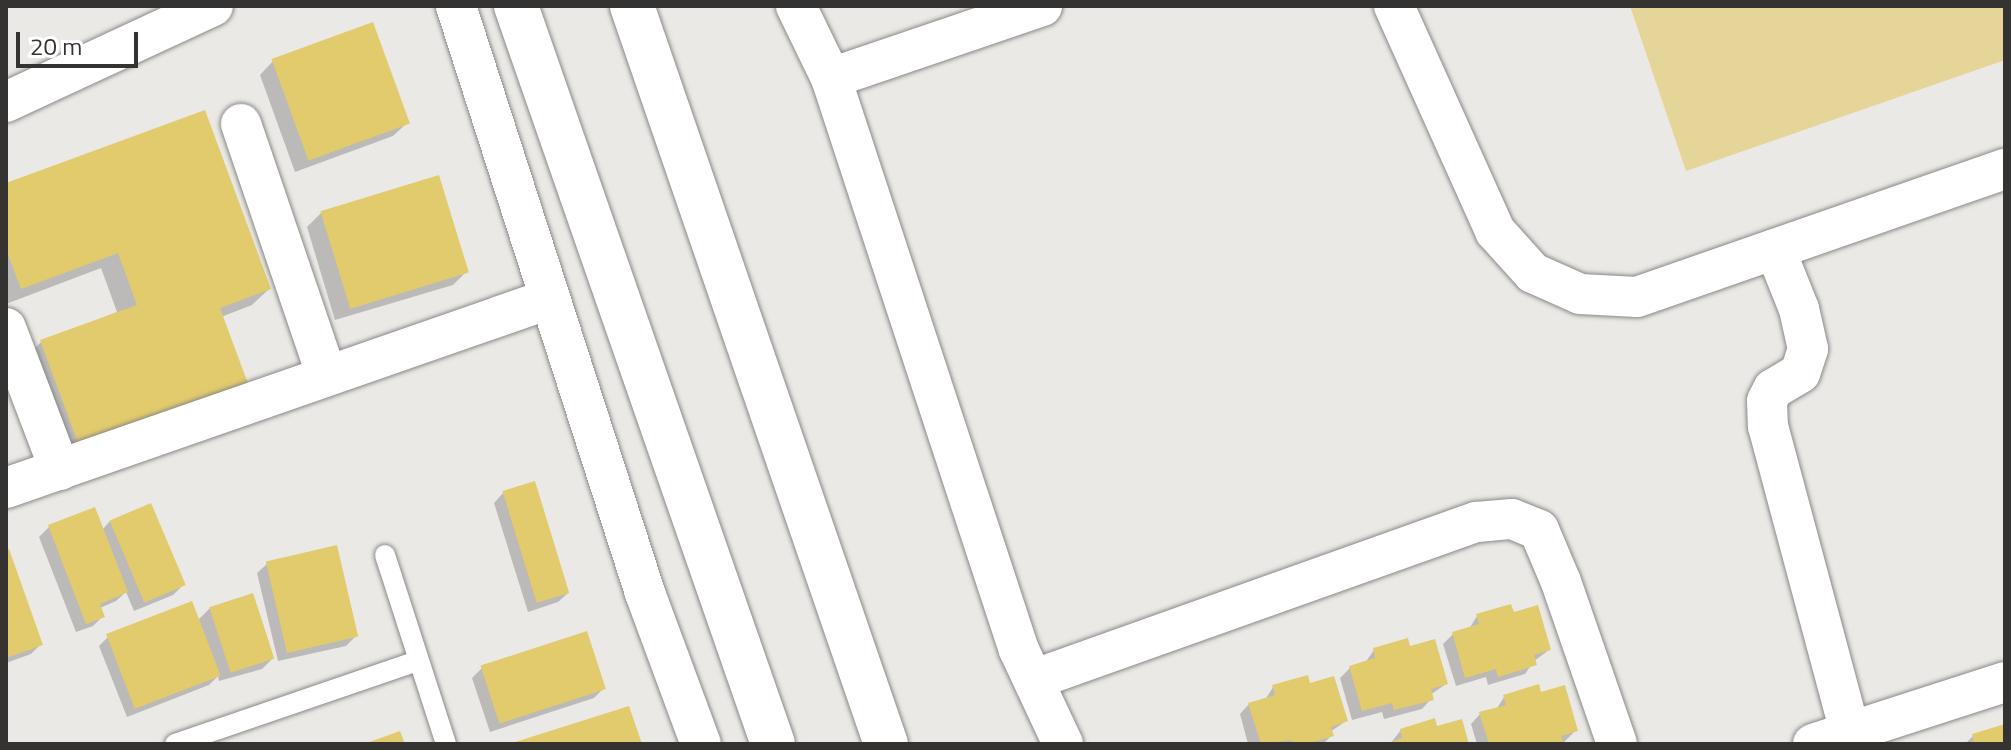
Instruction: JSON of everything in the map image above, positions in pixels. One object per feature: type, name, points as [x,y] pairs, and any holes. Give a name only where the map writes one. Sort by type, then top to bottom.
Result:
[{"type":"street","points":[[6,102],[213,6]]},
{"type":"street","points":[[456,6],[645,593],[701,744]]},
{"type":"street","points":[[516,6],[773,744]]},
{"type":"street","points":[[632,6],[886,744]]},
{"type":"street","points":[[831,78],[1042,6]]},
{"type":"street","points":[[1394,6],[1495,231],[1533,273],[1580,294],[1637,297],[2005,169]]},
{"type":"street","points":[[800,7],[831,78],[1019,650],[1063,744]]},
{"type":"street","points":[[241,124],[327,376]]},
{"type":"street","points":[[1775,249],[1799,309],[1808,349],[1800,373],[1773,389],[1767,401],[1768,426],[1850,732]]},
{"type":"street","points":[[6,488],[549,299]]},
{"type":"street","points":[[6,328],[60,470]]},
{"type":"street","points":[[1035,679],[1477,522],[1512,519],[1539,530],[1561,582],[1617,744]]},
{"type":"street","points":[[1813,744],[2005,682]]},
{"type":"lane","points":[[385,555],[446,744]]},
{"type":"lane","points":[[175,744],[418,661]]},
{"type":"shaded area","points":[[1630,6],[2005,6],[2005,60],[1686,171]]},
{"type":"building","points":[[373,22],[410,123],[308,160],[272,59]]},
{"type":"building","points":[[205,110],[271,289],[220,308],[250,389],[81,451],[40,340],[137,305],[118,253],[21,289],[6,249],[6,183]]},
{"type":"building","points":[[439,175],[469,273],[350,309],[320,211]]},
{"type":"building","points":[[535,481],[569,593],[537,603],[502,491]]},
{"type":"building","points":[[151,503],[186,585],[144,603],[110,521]]},
{"type":"building","points":[[95,507],[128,592],[100,604],[105,617],[86,624],[48,525]]},
{"type":"building","points":[[337,545],[358,637],[287,653],[266,561]]},
{"type":"building","points":[[9,549],[43,645],[6,658],[6,550]]},
{"type":"building","points":[[253,593],[274,659],[231,673],[209,607]]},
{"type":"building","points":[[192,601],[221,676],[135,709],[106,634]]},
{"type":"building","points":[[1511,604],[1514,612],[1538,605],[1551,650],[1534,655],[1537,665],[1498,677],[1496,669],[1465,678],[1452,632],[1479,624],[1476,614]]},
{"type":"building","points":[[587,631],[606,689],[499,724],[480,666]]},
{"type":"building","points":[[1408,638],[1410,646],[1435,639],[1448,684],[1431,689],[1434,700],[1394,710],[1392,703],[1362,711],[1349,666],[1375,658],[1373,648]]},
{"type":"building","points":[[1308,675],[1310,683],[1334,676],[1348,721],[1331,727],[1334,736],[1306,744],[1293,744],[1292,740],[1261,744],[1248,703],[1275,695],[1272,685]]},
{"type":"building","points":[[1539,684],[1541,692],[1565,685],[1578,731],[1561,736],[1564,744],[1489,744],[1479,712],[1506,705],[1503,695]]},
{"type":"building","points":[[629,706],[642,744],[512,744],[512,743]]},
{"type":"building","points":[[1435,718],[1437,726],[1462,719],[1469,744],[1386,744],[1402,738],[1400,729]]},
{"type":"building","points":[[2005,724],[2005,744],[1974,744],[1972,734]]},
{"type":"building","points":[[400,731],[405,744],[364,744]]}]
